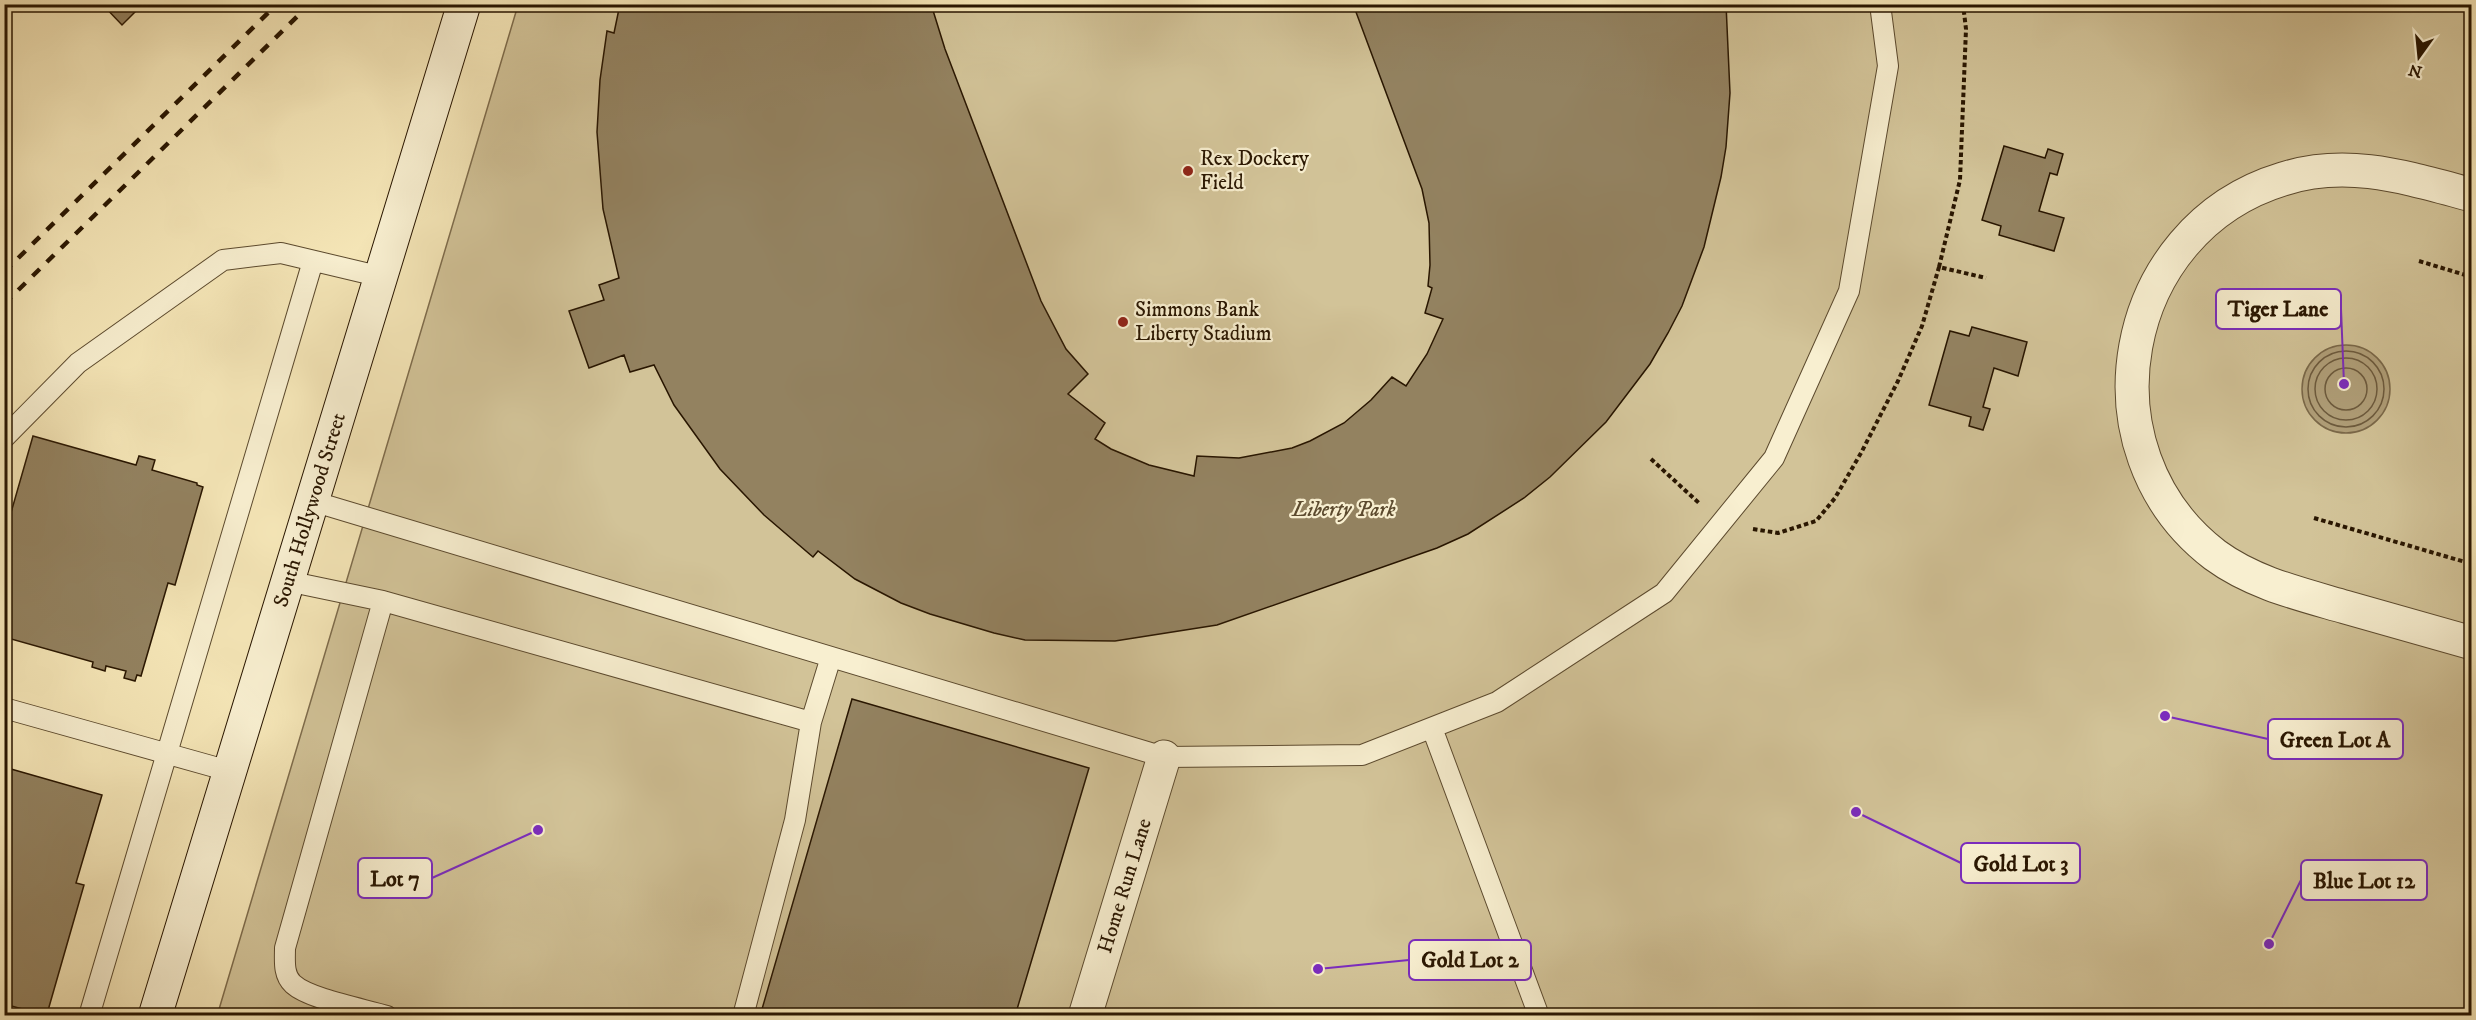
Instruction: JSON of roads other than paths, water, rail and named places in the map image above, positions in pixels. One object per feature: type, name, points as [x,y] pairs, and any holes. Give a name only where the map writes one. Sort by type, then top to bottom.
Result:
[{"type":"street","name":"South Hollywood Street","points":[[155,1016],[464,4]]},
{"type":"street","points":[[2472,195],[2409,178],[2368,170],[2325,170],[2283,178],[2243,195],[2208,219],[2178,250],[2155,285],[2140,323],[2131,367],[2132,410],[2142,451],[2159,490],[2184,525],[2215,555],[2252,577],[2292,592],[2472,643]]},
{"type":"street","name":"Home Run Lane","points":[[1085,1016],[1164,757]]},
{"type":"lane","points":[[312,501],[1164,757],[1362,755],[1497,702],[1664,593],[1774,458],[1849,291],[1888,66],[1880,4]]},
{"type":"lane","points":[[4,438],[78,363],[223,260],[281,253],[382,277]]},
{"type":"lane","points":[[89,1016],[313,261]]},
{"type":"lane","points":[[287,581],[383,601],[811,722]]},
{"type":"lane","points":[[383,601],[285,948],[285,968],[292,983],[311,994],[387,1016]]},
{"type":"lane","points":[[743,1016],[795,820],[811,722],[831,657]]},
{"type":"lane","points":[[4,708],[229,771]]},
{"type":"lane","points":[[1432,728],[1539,1016]]},
{"type":"water","points":[[2346,345],[2363,348],[2377,358],[2387,372],[2390,389],[2387,406],[2377,420],[2363,430],[2346,433],[2329,430],[2315,420],[2305,406],[2302,389],[2305,372],[2315,358],[2329,348]]},
{"type":"railway","points":[[4,272],[277,4]]},
{"type":"railway","points":[[4,304],[310,4]]},
{"type":"place","name":"Rex Dockery Field","points":[[1188,171]]},
{"type":"place","name":"Simmons Bank Liberty Stadium","points":[[1123,322]]},
{"type":"place","name":"Tiger Lane","points":[[2344,384]]},
{"type":"place","name":"Green Lot A","points":[[2165,716]]},
{"type":"place","name":"Gold Lot 3","points":[[1856,812]]},
{"type":"place","name":"Lot 7","points":[[538,830]]},
{"type":"place","name":"Blue Lot 12","points":[[2269,944]]},
{"type":"place","name":"Gold Lot 2","points":[[1318,969]]},
{"type":"park label","name":"Liberty Park","points":[[1344,510]]}]
